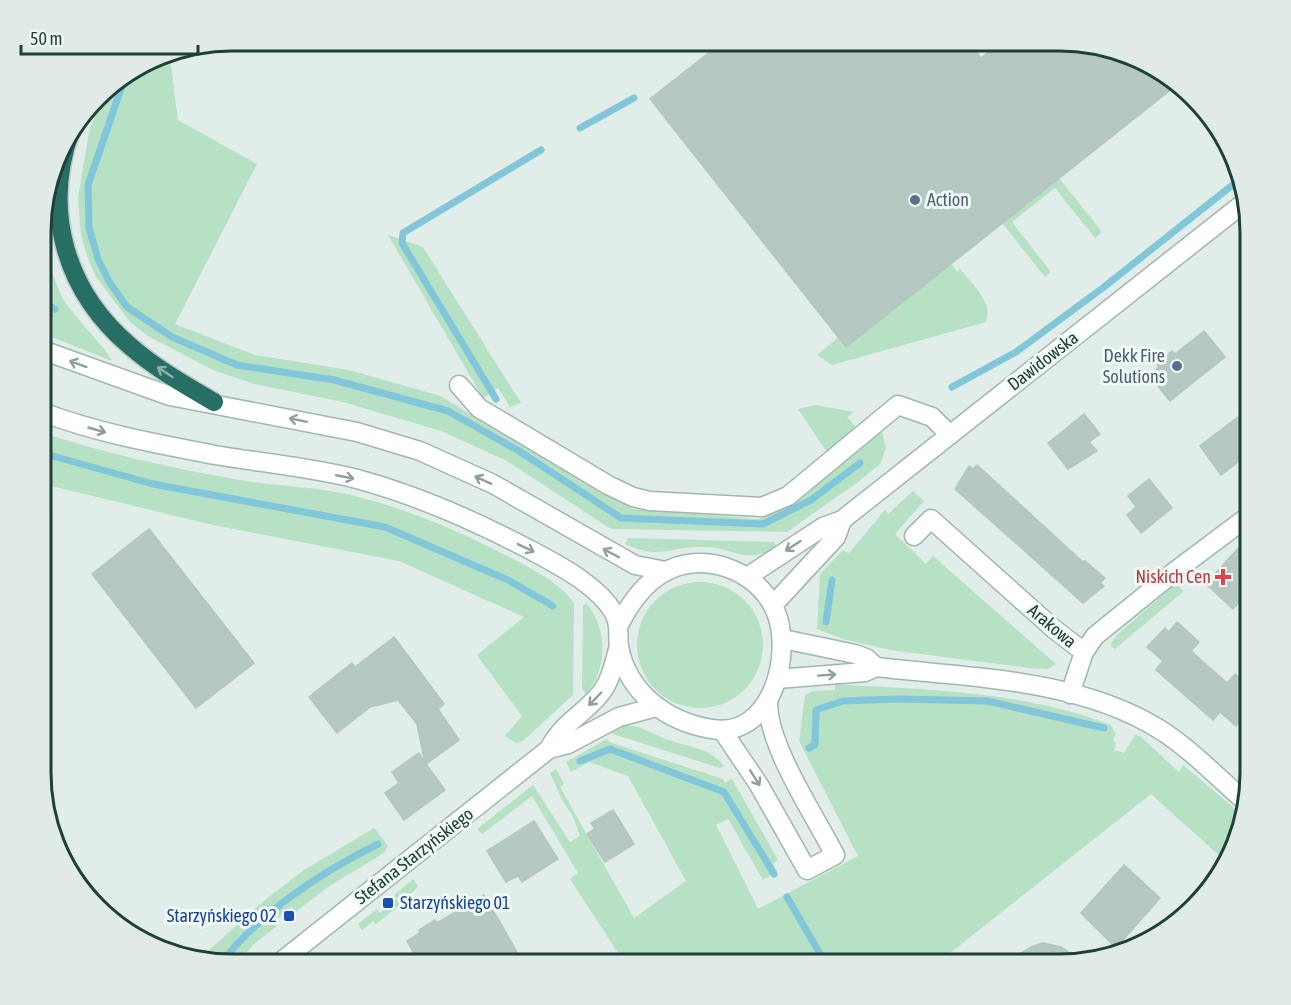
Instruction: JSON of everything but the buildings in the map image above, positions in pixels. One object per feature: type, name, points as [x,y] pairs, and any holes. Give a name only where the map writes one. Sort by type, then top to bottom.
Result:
[{"type":"highway","points":[[58,182],[58,210],[62,241],[72,271],[93,307],[130,347],[214,402]]},
{"type":"street","name":"Dawidowska","points":[[747,577],[823,526],[842,520],[1238,208]]},
{"type":"street","points":[[51,353],[170,396],[214,402],[357,432],[420,451],[493,484],[635,565],[666,571]]},
{"type":"street","points":[[459,385],[479,408],[548,451],[608,486],[650,501],[770,506],[788,496],[898,405],[932,417],[950,435]]},
{"type":"street","points":[[51,415],[106,432],[356,479],[428,503],[539,555],[589,587],[609,606],[619,625],[619,646],[633,682],[656,707],[677,719],[722,730],[737,726],[749,719],[768,701],[777,680],[783,639],[773,605],[759,587],[747,577],[728,567],[708,563],[689,564],[666,571],[650,581],[634,599],[619,625]]},
{"type":"street","name":"Arakowa","points":[[914,536],[931,519],[1054,629],[1084,652],[1070,694]]},
{"type":"street","name":"Dawidowska","points":[[773,605],[836,537],[842,520]]},
{"type":"street","points":[[1084,652],[1095,636],[1240,522]]},
{"type":"street","points":[[783,639],[855,654],[866,658],[876,667]]},
{"type":"street","name":"Stefana Starzyńskiego","points":[[549,749],[558,731],[599,695],[610,676],[619,646]]},
{"type":"street","points":[[777,680],[865,672],[876,667],[1031,685],[1070,694],[1104,703],[1159,729],[1238,795]]},
{"type":"street","points":[[722,730],[759,785],[807,870],[836,855],[777,743],[769,722],[768,701]]},
{"type":"street","name":"Stefana Starzyńskiego","points":[[291,954],[549,749],[568,744],[619,717],[656,707]]},
{"type":"green space","points":[[170,62],[178,120],[257,164],[175,324],[255,355],[349,370],[441,396],[633,509],[759,519],[792,503],[882,432],[886,448],[880,464],[787,532],[611,529],[507,461],[441,431],[343,402],[254,384],[213,370],[148,336],[130,322],[96,277],[81,234],[78,198],[89,132],[96,113],[122,88],[141,75]]},
{"type":"green space","points":[[1059,178],[1102,232],[1095,238],[1055,188],[1012,222],[1051,272],[1045,277],[1002,223]]},
{"type":"green space","points":[[388,235],[423,247],[521,403],[510,407],[498,388],[483,398]]},
{"type":"green space","points":[[951,263],[957,272],[960,269],[984,301],[988,315],[986,322],[832,365],[817,355],[838,338],[846,347]]},
{"type":"green space","points":[[51,267],[63,299],[112,361],[51,337]]},
{"type":"green space","points":[[816,405],[854,412],[847,417],[856,427],[827,452],[798,409]]},
{"type":"green space","points":[[51,436],[193,471],[245,481],[348,494],[419,516],[492,548],[545,577],[574,603],[573,695],[523,741],[516,743],[505,736],[522,716],[477,655],[524,617],[399,561],[213,525],[51,486]]},
{"type":"green space","points":[[913,491],[924,501],[895,534],[926,564],[933,556],[1056,664],[1048,669],[1030,668],[890,650],[843,639],[817,629],[820,574],[843,550],[849,553],[885,510],[888,514]]},
{"type":"green space","points":[[628,538],[774,542],[777,547],[756,555],[739,554],[712,547],[656,552],[637,549],[625,544]]},
{"type":"green space","points":[[700,582],[724,587],[744,601],[758,621],[763,645],[758,669],[744,689],[724,703],[700,708],[676,703],[656,689],[642,669],[637,645],[642,621],[656,601],[676,587]]},
{"type":"green space","points":[[1178,586],[1184,591],[1115,649],[1110,645],[1117,635],[1172,587]]},
{"type":"green space","points":[[586,603],[598,625],[602,648],[598,672],[586,694],[582,689],[583,606]]},
{"type":"green space","points":[[835,684],[940,691],[1044,705],[1111,725],[1116,734],[1113,741],[1116,743],[1114,750],[1124,753],[1135,735],[1140,736],[1179,772],[1183,765],[1236,810],[1226,843],[1220,856],[1151,794],[949,954],[619,954],[570,879],[578,873],[532,796],[482,834],[477,829],[533,785],[570,842],[580,836],[573,816],[563,802],[550,773],[556,769],[564,784],[560,787],[634,918],[686,881],[628,776],[589,762],[571,772],[566,762],[607,739],[609,742],[723,779],[725,783],[732,779],[778,860],[773,863],[777,872],[763,880],[728,819],[716,825],[758,909],[858,856],[799,741],[805,695],[813,691],[835,690]]},
{"type":"green space","points":[[622,725],[640,728],[704,751],[718,759],[724,766],[720,768],[613,734],[610,730]]},
{"type":"green space","points":[[374,828],[388,846],[384,853],[331,885],[295,912],[291,907],[274,921],[277,926],[245,954],[207,952],[265,900],[304,870]]},
{"type":"green space","points":[[413,879],[418,886],[407,899],[376,924],[373,921],[362,930],[358,924],[377,909],[380,913],[397,899],[394,895]]},
{"type":"waterway","points":[[121,89],[88,185],[89,228],[98,259],[110,283],[127,307],[172,337],[237,365],[334,380],[448,411],[519,451],[621,518],[763,524],[811,500],[860,463]]},
{"type":"waterway","points":[[580,128],[634,98]]},
{"type":"waterway","points":[[496,399],[402,243],[403,233],[541,150]]},
{"type":"waterway","points":[[952,387],[1016,352],[1104,287],[1234,184]]},
{"type":"waterway","points":[[51,307],[55,309]]},
{"type":"waterway","points":[[51,456],[153,484],[385,527],[508,580],[553,606]]},
{"type":"waterway","points":[[826,622],[832,580]]},
{"type":"waterway","points":[[809,748],[815,745],[816,710],[843,701],[899,699],[987,701],[1104,728]]},
{"type":"waterway","points":[[580,761],[610,749],[724,792],[774,874]]},
{"type":"waterway","points":[[228,954],[254,927],[292,895],[334,868],[378,844]]},
{"type":"waterway","points":[[787,897],[820,954]]},
{"type":"place","name":"Action","points":[[915,200]]},
{"type":"place","name":"Dekk Fire Solutions","points":[[1177,366]]},
{"type":"place","name":"Niskich Cen","points":[[1223,577]]},
{"type":"place","name":"Starzyńskiego 01","points":[[388,903]]},
{"type":"place","name":"Starzyńskiego 02","points":[[289,916]]}]
